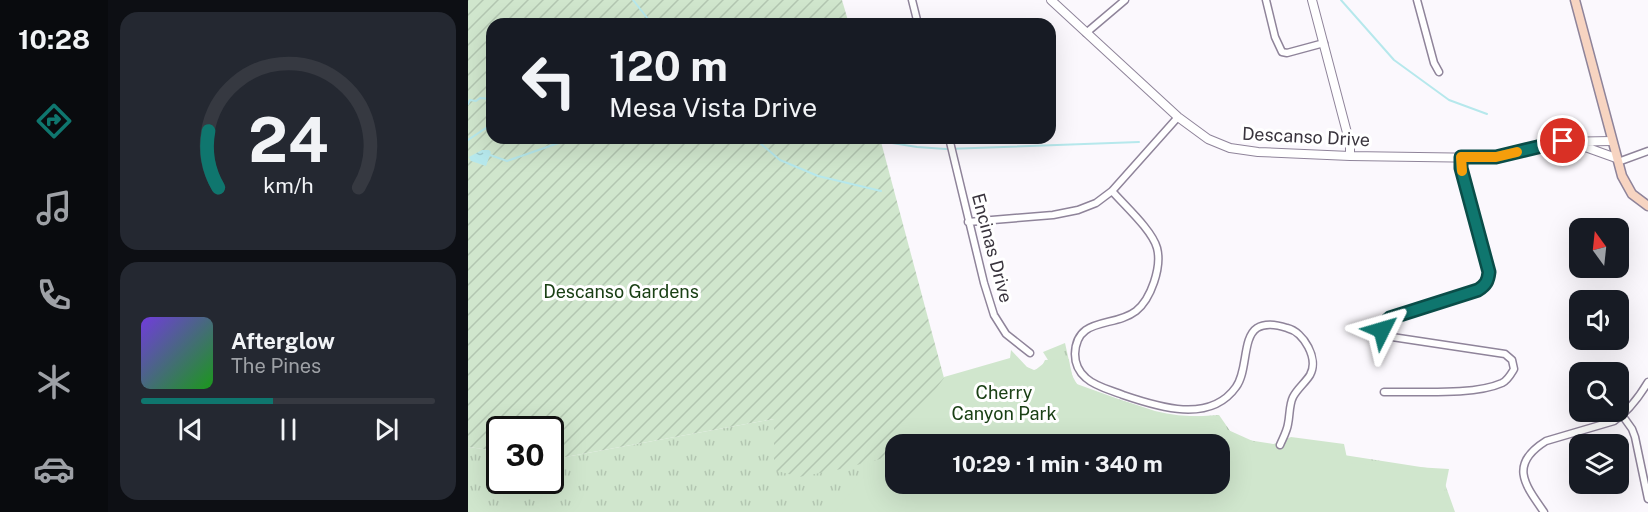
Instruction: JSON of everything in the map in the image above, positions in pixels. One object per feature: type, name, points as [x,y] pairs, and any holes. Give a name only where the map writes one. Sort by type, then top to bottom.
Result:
[{"type":"main road","points":[[1575,0],[1617,160],[1627,187],[1638,200],[1648,207]]},
{"type":"street","points":[[912,0],[916,18]]},
{"type":"street","name":"Descanso Drive","points":[[1051,0],[1178,117],[1208,139],[1230,148],[1258,152],[1350,156],[1496,157],[1554,142],[1612,141]]},
{"type":"street","points":[[1086,33],[1125,0]]},
{"type":"street","points":[[1266,0],[1275,37],[1282,52],[1324,43]]},
{"type":"street","points":[[1312,0],[1350,144],[1350,156]]},
{"type":"street","points":[[1417,0],[1434,63],[1439,72]]},
{"type":"street","points":[[969,222],[1053,215],[1078,210],[1096,203],[1113,191],[1178,117]]},
{"type":"street","points":[[1573,142],[1617,160],[1648,151]]},
{"type":"street","name":"Encinas Drive","points":[[950,144],[994,315],[1006,334],[1030,353]]},
{"type":"street","points":[[1384,392],[1460,391],[1485,388],[1504,382],[1514,369],[1512,360],[1505,354],[1392,337],[1385,335],[1382,330],[1383,324],[1390,318],[1478,290],[1485,286],[1488,280],[1489,272],[1461,168],[1461,157]]},
{"type":"street","points":[[1113,191],[1152,238],[1158,251],[1157,270],[1143,303],[1136,311],[1097,324],[1079,336],[1075,358],[1078,369],[1097,385],[1137,400],[1186,410],[1201,409],[1227,398],[1237,387],[1243,375],[1250,335],[1257,328],[1280,325],[1293,329],[1302,336],[1308,347],[1312,361],[1311,374],[1293,398],[1288,426],[1280,445]]},
{"type":"street","points":[[1629,408],[1640,396],[1648,382]]},
{"type":"street","points":[[1544,512],[1527,488],[1523,478],[1522,469],[1527,458],[1546,441],[1609,422]]},
{"type":"street","points":[[1627,422],[1635,437],[1648,499]]},
{"type":"green space","name":"Descanso Gardens","points":[[468,0],[842,0],[847,18],[486,18],[486,144],[882,144],[944,378],[902,434],[885,434],[884,458],[799,477],[774,470],[774,419],[564,457],[564,416],[486,416],[486,449],[468,447]]},
{"type":"green space","points":[[1065,343],[1074,383],[1171,418],[1219,415],[1235,438],[1440,470],[1455,512],[468,512],[468,447],[486,449],[486,494],[564,494],[564,457],[774,419],[774,470],[933,391],[944,378],[1013,360],[1034,371],[1048,360],[1043,352]]},
{"type":"green space","name":"Cherry Canyon Park","points":[[1011,350],[1027,367],[1034,370],[1041,368],[1045,360],[1069,359],[1075,381],[1093,396],[1124,401],[1170,414],[1215,416],[1217,425],[1266,447],[1291,437],[1344,444],[1348,463],[1449,469],[1443,499],[1449,512],[835,512],[885,450],[885,494],[1230,494],[1230,434],[898,434],[944,377],[1010,358]]},
{"type":"water","points":[[482,150],[491,152],[486,166],[471,161],[469,157]]},
{"type":"waterway","points":[[633,0],[647,18]]},
{"type":"waterway","points":[[1341,0],[1394,60],[1449,100],[1487,114]]},
{"type":"waterway","points":[[468,104],[470,100],[486,99]]},
{"type":"waterway","points":[[468,140],[486,128]]},
{"type":"waterway","points":[[898,144],[946,149],[1139,142]]},
{"type":"waterway","points":[[490,155],[507,161],[556,144]]},
{"type":"waterway","points":[[761,144],[780,160],[818,176],[881,191]]},
{"type":"slow traffic","points":[[1462,171],[1461,157],[1496,157],[1517,152]]},
{"type":"route","points":[[1382,330],[1383,324],[1390,318],[1478,290],[1485,286],[1488,280],[1489,272],[1461,168],[1461,157],[1507,156],[1544,144],[1563,141]]}]
